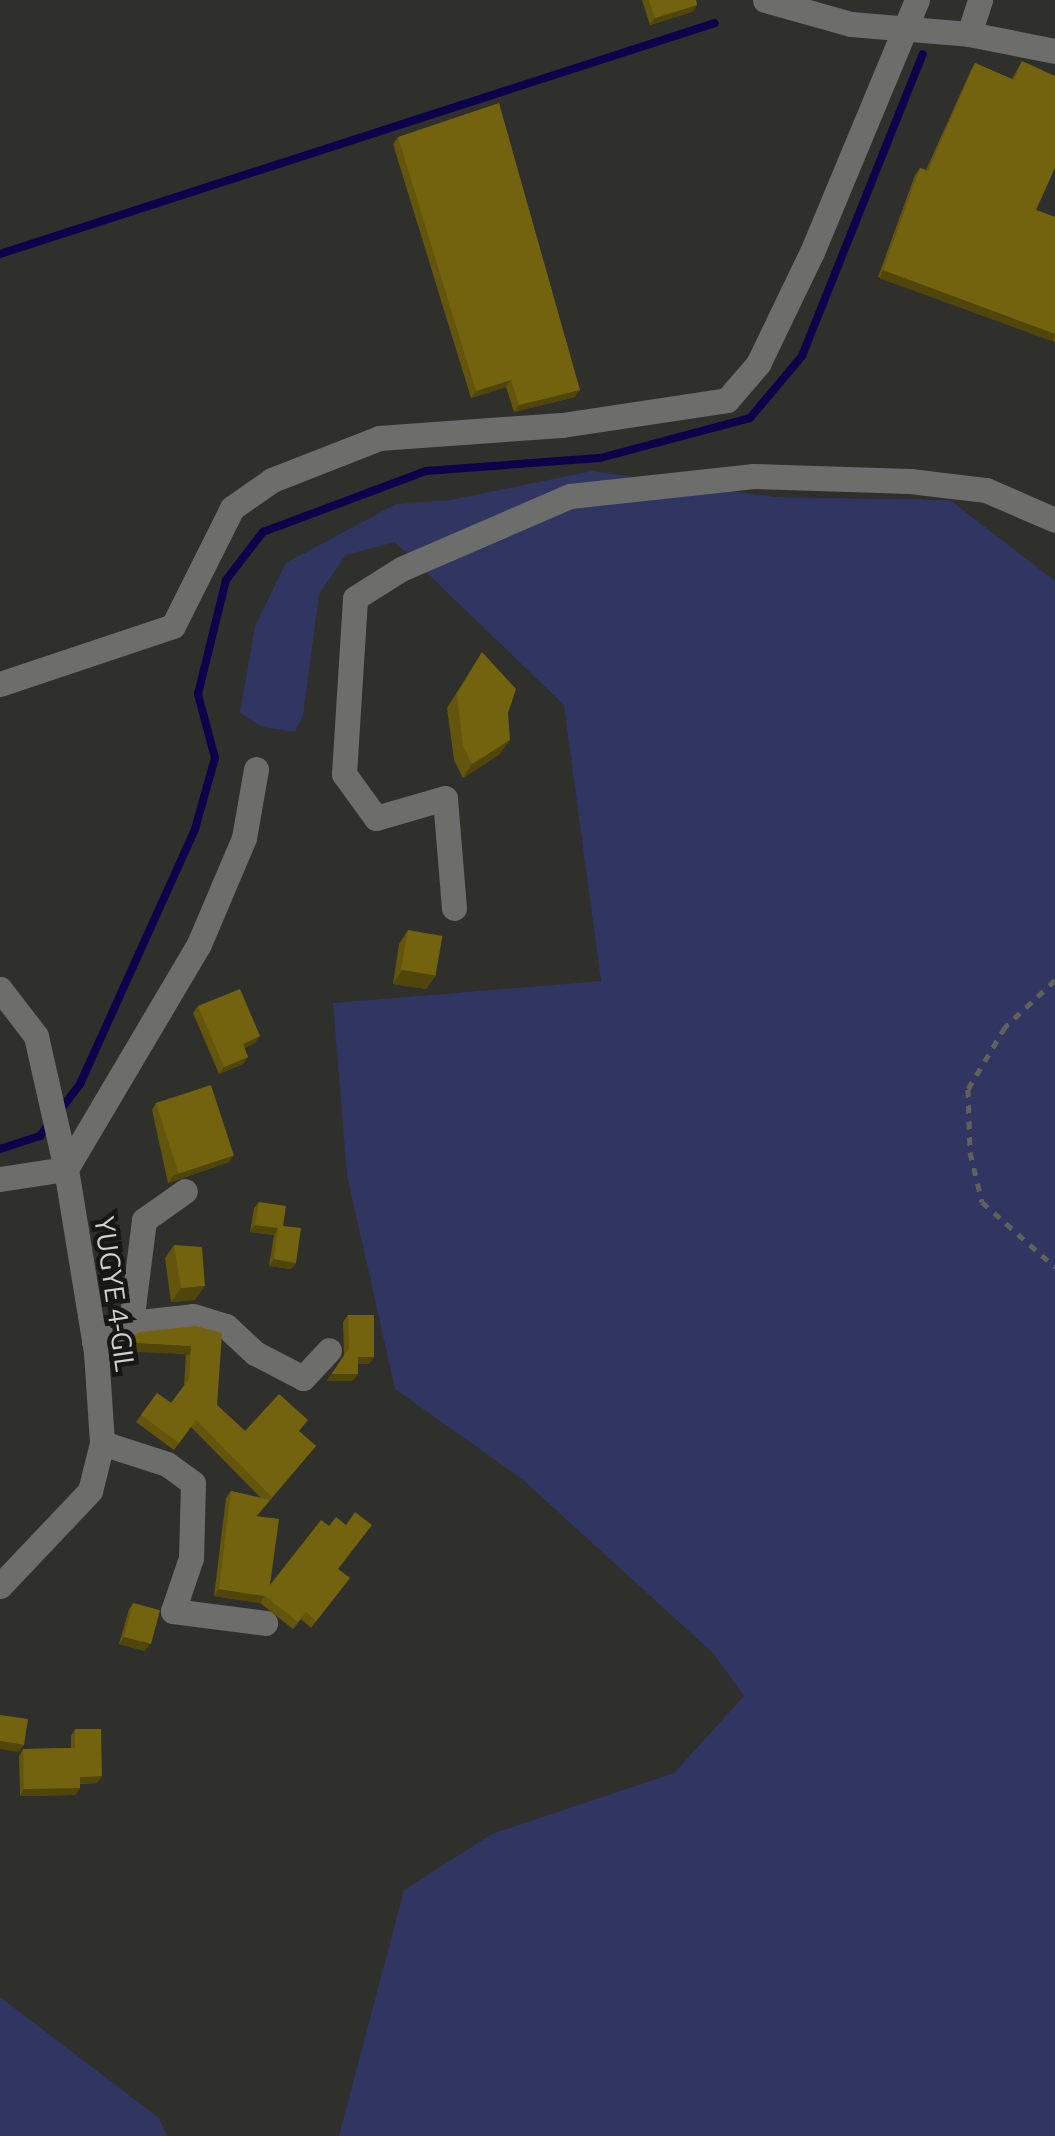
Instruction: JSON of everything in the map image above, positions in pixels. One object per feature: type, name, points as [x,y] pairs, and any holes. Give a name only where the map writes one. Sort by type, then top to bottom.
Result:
[{"type":"street","points":[[765,0],[851,24],[969,34],[1055,51]]},
{"type":"street","points":[[0,684],[173,626],[232,508],[272,480],[379,438],[562,424],[726,400],[758,364],[774,332],[917,0]]},
{"type":"street","points":[[969,34],[980,0]]},
{"type":"street","points":[[454,908],[446,798],[376,818],[344,774],[355,598],[402,569],[570,496],[754,476],[910,481],[986,490],[1055,520]]},
{"type":"street","points":[[0,1178],[66,1169],[198,944],[244,838],[256,769]]},
{"type":"street","name":"YUGYE 4-GIL","points":[[0,989],[36,1036],[66,1169],[94,1340],[102,1443],[90,1490],[0,1586]]},
{"type":"street","points":[[131,1324],[144,1220],[185,1191]]},
{"type":"street","points":[[94,1340],[131,1324],[193,1316],[226,1326],[255,1353],[303,1378],[329,1350]]},
{"type":"street","points":[[102,1443],[167,1464],[193,1484],[191,1558],[174,1610],[266,1623]]},
{"type":"path","points":[[1055,980],[1005,1027],[968,1088],[970,1152],[982,1202],[1055,1266]]},
{"type":"shaded area","points":[[592,471],[774,497],[950,500],[1055,581],[1055,2136],[339,2136],[404,1890],[492,1834],[674,1773],[744,1696],[713,1653],[522,1479],[395,1389],[347,1175],[333,1003],[601,981],[564,705],[395,542],[346,555],[319,594],[303,716],[295,732],[263,727],[240,713],[255,626],[286,563],[396,504],[451,500]]},
{"type":"shaded area","points":[[0,1997],[159,2118],[167,2136],[0,2136]]},
{"type":"building","points":[[649,0],[696,0],[697,5],[655,18]]},
{"type":"building","points":[[1022,61],[1055,76],[1055,168],[1036,210],[1055,217],[1055,334],[883,270],[920,168],[928,171],[975,63],[1014,80]]},
{"type":"building","points":[[499,103],[580,390],[519,405],[511,380],[476,391],[398,137]]},
{"type":"building","points":[[482,652],[516,689],[508,713],[510,740],[472,764],[463,746],[457,694]]},
{"type":"building","points":[[408,930],[442,936],[436,975],[401,969]]},
{"type":"building","points":[[240,989],[260,1036],[243,1044],[248,1057],[224,1067],[198,1006]]},
{"type":"building","points":[[211,1085],[234,1155],[179,1173],[156,1103]]},
{"type":"building","points":[[259,1202],[286,1206],[283,1226],[301,1228],[296,1263],[274,1259],[278,1228],[255,1225]]},
{"type":"building","points":[[174,1245],[202,1247],[205,1286],[181,1288]]},
{"type":"building","points":[[348,1315],[374,1315],[374,1357],[358,1357],[358,1374],[332,1374],[349,1348]]},
{"type":"building","points":[[196,1326],[222,1333],[217,1405],[245,1431],[279,1394],[308,1420],[299,1431],[316,1446],[272,1497],[196,1420],[179,1443],[141,1415],[157,1393],[171,1403],[189,1379],[191,1346],[120,1342],[140,1332]]},
{"type":"building","points":[[231,1491],[270,1500],[256,1516],[279,1519],[270,1585],[321,1520],[329,1526],[336,1517],[346,1525],[355,1512],[372,1525],[338,1569],[350,1578],[316,1621],[306,1612],[298,1622],[265,1596],[219,1589]]},
{"type":"building","points":[[133,1603],[160,1610],[151,1644],[124,1637]]},
{"type":"building","points":[[0,1715],[28,1719],[24,1745],[0,1741]]},
{"type":"building","points":[[75,1729],[101,1729],[102,1776],[80,1777],[80,1788],[24,1789],[23,1749],[75,1748]]},
{"type":"waterway","points":[[0,254],[715,23]]},
{"type":"waterway","points":[[60,1110],[80,1084],[195,829],[215,758],[198,694],[226,580],[263,532],[426,471],[600,458],[750,418],[802,356],[923,54]]},
{"type":"waterway","points":[[0,1149],[40,1136],[48,1125]]}]
